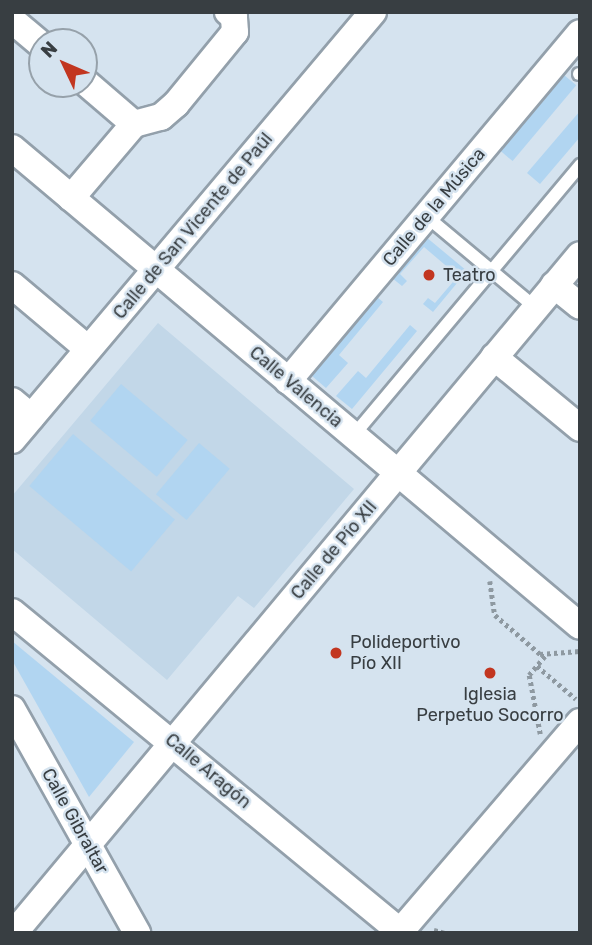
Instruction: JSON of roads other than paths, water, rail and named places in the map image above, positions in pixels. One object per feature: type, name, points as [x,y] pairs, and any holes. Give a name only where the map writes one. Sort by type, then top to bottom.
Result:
[{"type":"street","points":[[71,198],[134,124],[161,117],[176,104],[235,32],[234,18],[228,12]]},
{"type":"street","name":"Calle de San Vicente de Paúl","points":[[12,440],[22,409],[88,349],[373,12]]},
{"type":"street","points":[[12,20],[28,33]]},
{"type":"street","name":"Calle de la Música","points":[[288,381],[580,33]]},
{"type":"street","points":[[98,93],[134,124]]},
{"type":"street","name":"Calle Valencia","points":[[12,148],[580,626]]},
{"type":"street","name":"Calle de Pío XII","points":[[14,933],[580,255]]},
{"type":"street","points":[[12,285],[88,349]]},
{"type":"street","points":[[554,285],[580,306]]},
{"type":"street","points":[[495,357],[580,428]]},
{"type":"street","name":"Calle Aragón","points":[[12,612],[400,932]]},
{"type":"street","name":"Calle Gibraltar","points":[[12,709],[137,933]]},
{"type":"street","points":[[400,932],[576,716]]},
{"type":"lane","points":[[353,436],[580,165]]},
{"type":"lane","points":[[426,216],[535,307]]},
{"type":"place","name":"Teatro","points":[[429,275]]},
{"type":"place","name":"Polideportivo Pío XII","points":[[336,653]]},
{"type":"place","name":"Iglesia Perpetuo Socorro","points":[[490,673]]}]
